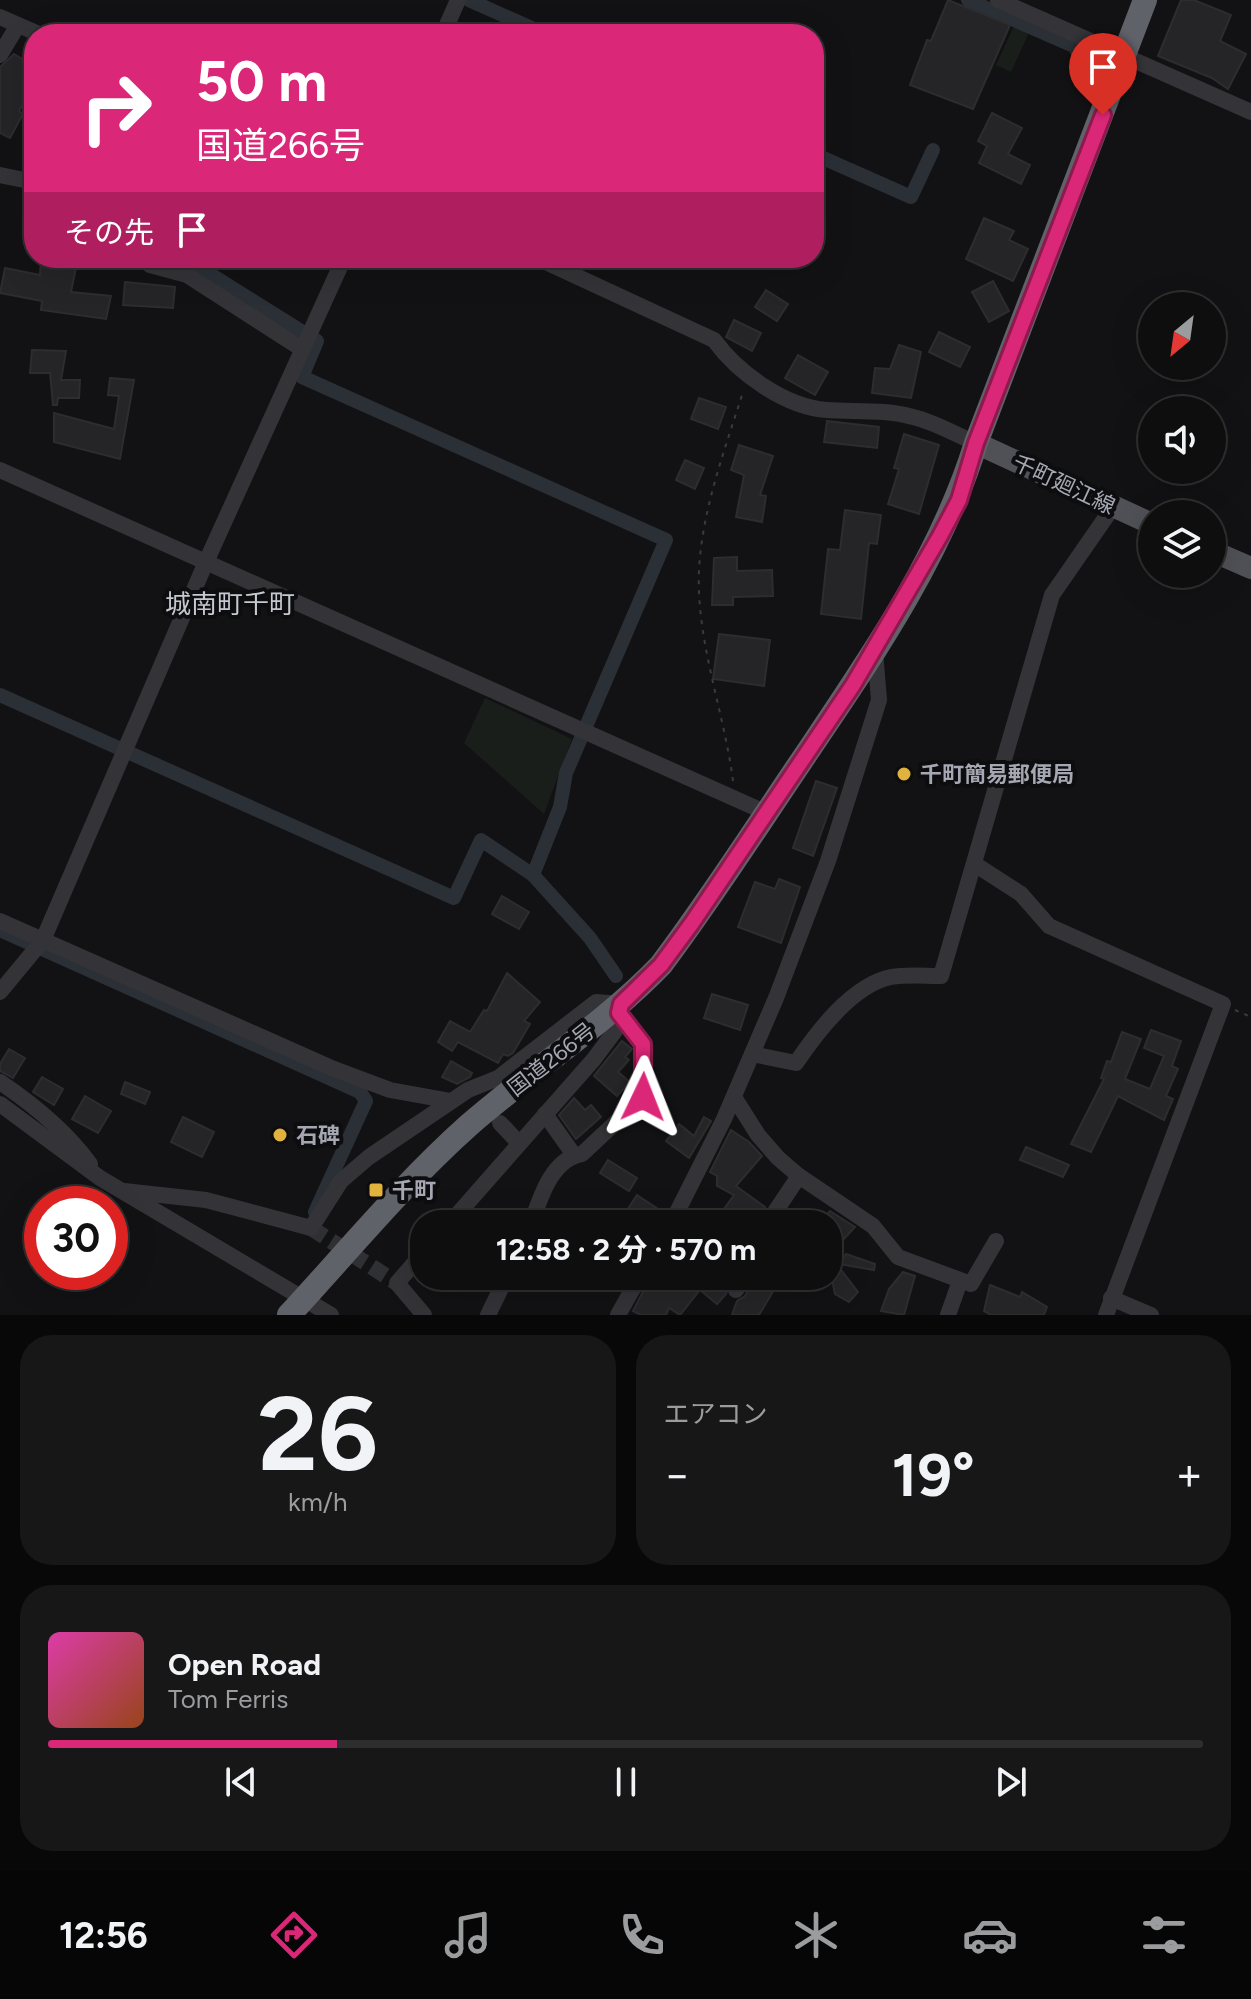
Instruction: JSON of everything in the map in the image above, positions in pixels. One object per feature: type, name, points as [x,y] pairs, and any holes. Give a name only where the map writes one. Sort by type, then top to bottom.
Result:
[{"type":"highway","name":"国道266号","points":[[295,1307],[398,1193],[469,1125],[620,1009],[661,965],[875,651],[959,500],[976,443],[1145,0]]},
{"type":"main road","name":"千町廻江線","points":[[976,443],[1138,518]]},
{"type":"main road","points":[[1226,557],[1251,568]]},
{"type":"street","points":[[447,24],[458,0]]},
{"type":"street","points":[[998,0],[1251,112]]},
{"type":"street","points":[[0,17],[24,28]]},
{"type":"street","points":[[0,55],[18,25]]},
{"type":"street","points":[[0,175],[24,180]]},
{"type":"street","points":[[161,268],[187,275],[302,349]]},
{"type":"street","points":[[0,992],[43,940],[206,562],[339,268]]},
{"type":"street","points":[[559,268],[714,340],[729,360],[795,403],[825,410],[853,409],[913,417],[976,443]]},
{"type":"street","points":[[0,470],[767,813]]},
{"type":"street","points":[[752,1054],[796,1063],[828,1018],[889,977],[941,976],[976,865],[1052,595],[1113,507]]},
{"type":"street","points":[[678,1210],[734,1097],[823,874],[879,700],[875,651]]},
{"type":"street","points":[[976,865],[1021,894],[1049,926],[1223,1004],[1106,1315]]},
{"type":"street","points":[[0,921],[334,1069],[390,1090],[451,1101]]},
{"type":"street","points":[[128,1191],[206,1200],[311,1228],[349,1173],[451,1101],[472,1094],[498,1078],[596,1002],[620,1009],[643,1044],[643,1097],[582,1154],[574,1155],[544,1186],[536,1210]]},
{"type":"street","points":[[461,1210],[615,1031],[620,1009]]},
{"type":"street","points":[[0,1082],[30,1102],[76,1144],[100,1178]]},
{"type":"street","points":[[734,1097],[758,1135],[799,1176],[873,1226],[898,1257],[971,1284],[996,1241]]},
{"type":"street","points":[[0,1104],[115,1186]]},
{"type":"street","points":[[545,1114],[574,1155]]},
{"type":"street","points":[[500,1123],[519,1143]]},
{"type":"street","points":[[776,1210],[799,1176]]},
{"type":"street","points":[[128,1194],[295,1307],[331,1315]]},
{"type":"street","points":[[410,1268],[397,1283],[424,1315]]},
{"type":"street","points":[[948,1315],[960,1281]]},
{"type":"street","points":[[488,1315],[500,1290]]},
{"type":"street","points":[[618,1315],[632,1290]]},
{"type":"street","points":[[1111,1298],[1151,1315]]},
{"type":"path","points":[[735,798],[702,621],[699,571],[705,522],[749,374]]},
{"type":"shaded area","points":[[1015,24],[1030,30],[1011,72],[996,65]]},
{"type":"shaded area","points":[[485,698],[572,739],[544,814],[464,743]]},
{"type":"building","points":[[948,0],[1010,25],[973,109],[910,85],[927,40],[931,41]]},
{"type":"building","points":[[1181,0],[1194,0],[1231,15],[1220,41],[1246,54],[1228,89],[1212,78],[1158,56]]},
{"type":"building","points":[[14,54],[24,60],[24,103],[19,111],[23,114],[10,138],[0,133],[0,67]]},
{"type":"building","points":[[992,113],[1022,128],[1008,154],[1030,165],[1021,184],[979,163],[987,146],[978,141]]},
{"type":"building","points":[[984,218],[1014,231],[1009,240],[1028,249],[1013,281],[966,259]]},
{"type":"building","points":[[5,268],[40,275],[40,268],[76,268],[71,292],[111,296],[106,319],[41,310],[42,301],[0,293]]},
{"type":"building","points":[[993,281],[1009,311],[989,322],[972,292]]},
{"type":"building","points":[[125,282],[175,287],[173,308],[123,305]]},
{"type":"building","points":[[766,290],[788,304],[777,321],[755,307]]},
{"type":"building","points":[[734,320],[761,333],[752,351],[726,337]]},
{"type":"building","points":[[939,332],[970,347],[960,367],[929,352]]},
{"type":"building","points":[[899,345],[921,352],[911,398],[872,393],[875,368],[890,369]]},
{"type":"building","points":[[32,350],[66,351],[61,380],[80,380],[79,398],[58,398],[57,405],[53,405],[50,373],[30,373]]},
{"type":"building","points":[[798,355],[828,372],[815,395],[785,378]]},
{"type":"building","points":[[110,378],[134,380],[120,459],[54,442],[54,413],[114,429],[119,396],[108,395]]},
{"type":"building","points":[[699,398],[726,407],[718,429],[691,419]]},
{"type":"building","points":[[827,421],[879,427],[877,448],[824,442]]},
{"type":"building","points":[[904,434],[939,445],[919,514],[888,504],[899,469],[894,468]]},
{"type":"building","points":[[739,445],[773,456],[760,495],[766,496],[762,522],[736,517],[744,475],[731,470]]},
{"type":"building","points":[[685,460],[704,468],[695,489],[676,480]]},
{"type":"building","points":[[845,510],[881,515],[877,544],[869,543],[861,619],[821,614],[828,549],[840,550]]},
{"type":"building","points":[[737,557],[737,571],[772,570],[773,596],[733,597],[733,605],[712,605],[714,558]]},
{"type":"building","points":[[719,634],[770,640],[764,686],[713,679]]},
{"type":"building","points":[[816,781],[837,788],[813,856],[793,848]]},
{"type":"building","points":[[779,879],[800,887],[781,943],[738,927],[755,882],[775,889]]},
{"type":"building","points":[[502,896],[529,912],[519,929],[492,914]]},
{"type":"building","points":[[507,973],[540,1002],[524,1021],[530,1024],[513,1053],[508,1056],[503,1054],[498,1063],[458,1042],[452,1051],[438,1042],[450,1021],[470,1032],[484,1010],[487,1011]]},
{"type":"building","points":[[712,994],[748,1005],[740,1030],[704,1018]]},
{"type":"building","points":[[1151,1030],[1181,1041],[1172,1066],[1178,1069],[1166,1096],[1173,1099],[1164,1120],[1118,1096],[1091,1152],[1071,1144],[1104,1079],[1101,1078],[1107,1061],[1111,1062],[1122,1032],[1141,1039],[1125,1079],[1150,1089],[1164,1056],[1144,1048]]},
{"type":"building","points":[[622,1041],[632,1049],[625,1057],[629,1060],[618,1072],[630,1082],[617,1096],[594,1076]]},
{"type":"building","points":[[9,1049],[25,1058],[13,1078],[0,1071],[0,1064]]},
{"type":"building","points":[[451,1061],[472,1073],[470,1077],[457,1084],[442,1077]]},
{"type":"building","points":[[42,1077],[63,1089],[54,1105],[33,1092]]},
{"type":"building","points":[[125,1082],[150,1092],[145,1104],[121,1094]]},
{"type":"building","points":[[85,1096],[111,1111],[98,1133],[72,1119]]},
{"type":"building","points":[[574,1098],[585,1110],[591,1105],[601,1117],[576,1139],[559,1115]]},
{"type":"building","points":[[183,1117],[214,1132],[202,1157],[171,1142]]},
{"type":"building","points":[[704,1117],[711,1121],[689,1158],[666,1141],[679,1124],[694,1136]]},
{"type":"building","points":[[731,1130],[749,1142],[762,1156],[736,1186],[765,1207],[763,1210],[724,1209],[734,1195],[717,1186],[717,1176],[710,1172]]},
{"type":"building","points":[[1026,1147],[1069,1165],[1063,1177],[1020,1160]]},
{"type":"building","points":[[608,1160],[637,1178],[629,1191],[600,1173]]},
{"type":"building","points":[[637,1195],[660,1210],[627,1210]]},
{"type":"building","points":[[842,1219],[855,1227],[842,1239]]},
{"type":"building","points":[[846,1254],[875,1264],[874,1270],[842,1265]]},
{"type":"building","points":[[842,1271],[858,1292],[849,1302],[835,1294],[834,1290],[842,1290]]},
{"type":"building","points":[[903,1272],[915,1276],[904,1315],[881,1311],[889,1289]]},
{"type":"building","points":[[990,1285],[1020,1297],[1022,1292],[1047,1307],[1044,1315],[991,1315],[984,1311]]},
{"type":"building","points":[[644,1290],[700,1290],[680,1315],[669,1308],[666,1315],[641,1315],[633,1311]]},
{"type":"building","points":[[700,1290],[727,1290],[717,1304]]},
{"type":"building","points":[[748,1290],[774,1290],[759,1315],[732,1315],[737,1301]]},
{"type":"waterway","points":[[469,0],[523,24]]},
{"type":"waterway","points":[[968,0],[1074,46],[1091,76]]},
{"type":"waterway","points":[[824,158],[911,197],[933,150]]},
{"type":"waterway","points":[[197,268],[317,341],[302,377],[666,540],[566,773],[560,807],[533,875]]},
{"type":"waterway","points":[[0,695],[454,898],[481,840],[533,875],[590,938],[616,976]]},
{"type":"waterway","points":[[0,930],[360,1092],[366,1101],[315,1212]]},
{"type":"tunnel","points":[[311,1228],[397,1283]]},
{"type":"place","name":"千町簡易郵便局","points":[[904,774]]},
{"type":"place","name":"石碑","points":[[280,1135]]},
{"type":"place","name":"千町","points":[[376,1190]]},
{"type":"district","name":"城南町千町","points":[[230,604]]},
{"type":"route","points":[[643,1097],[643,1044],[619,1013],[621,1004],[661,965],[692,923],[853,685],[914,584],[959,500],[976,443],[1103,115]]}]
